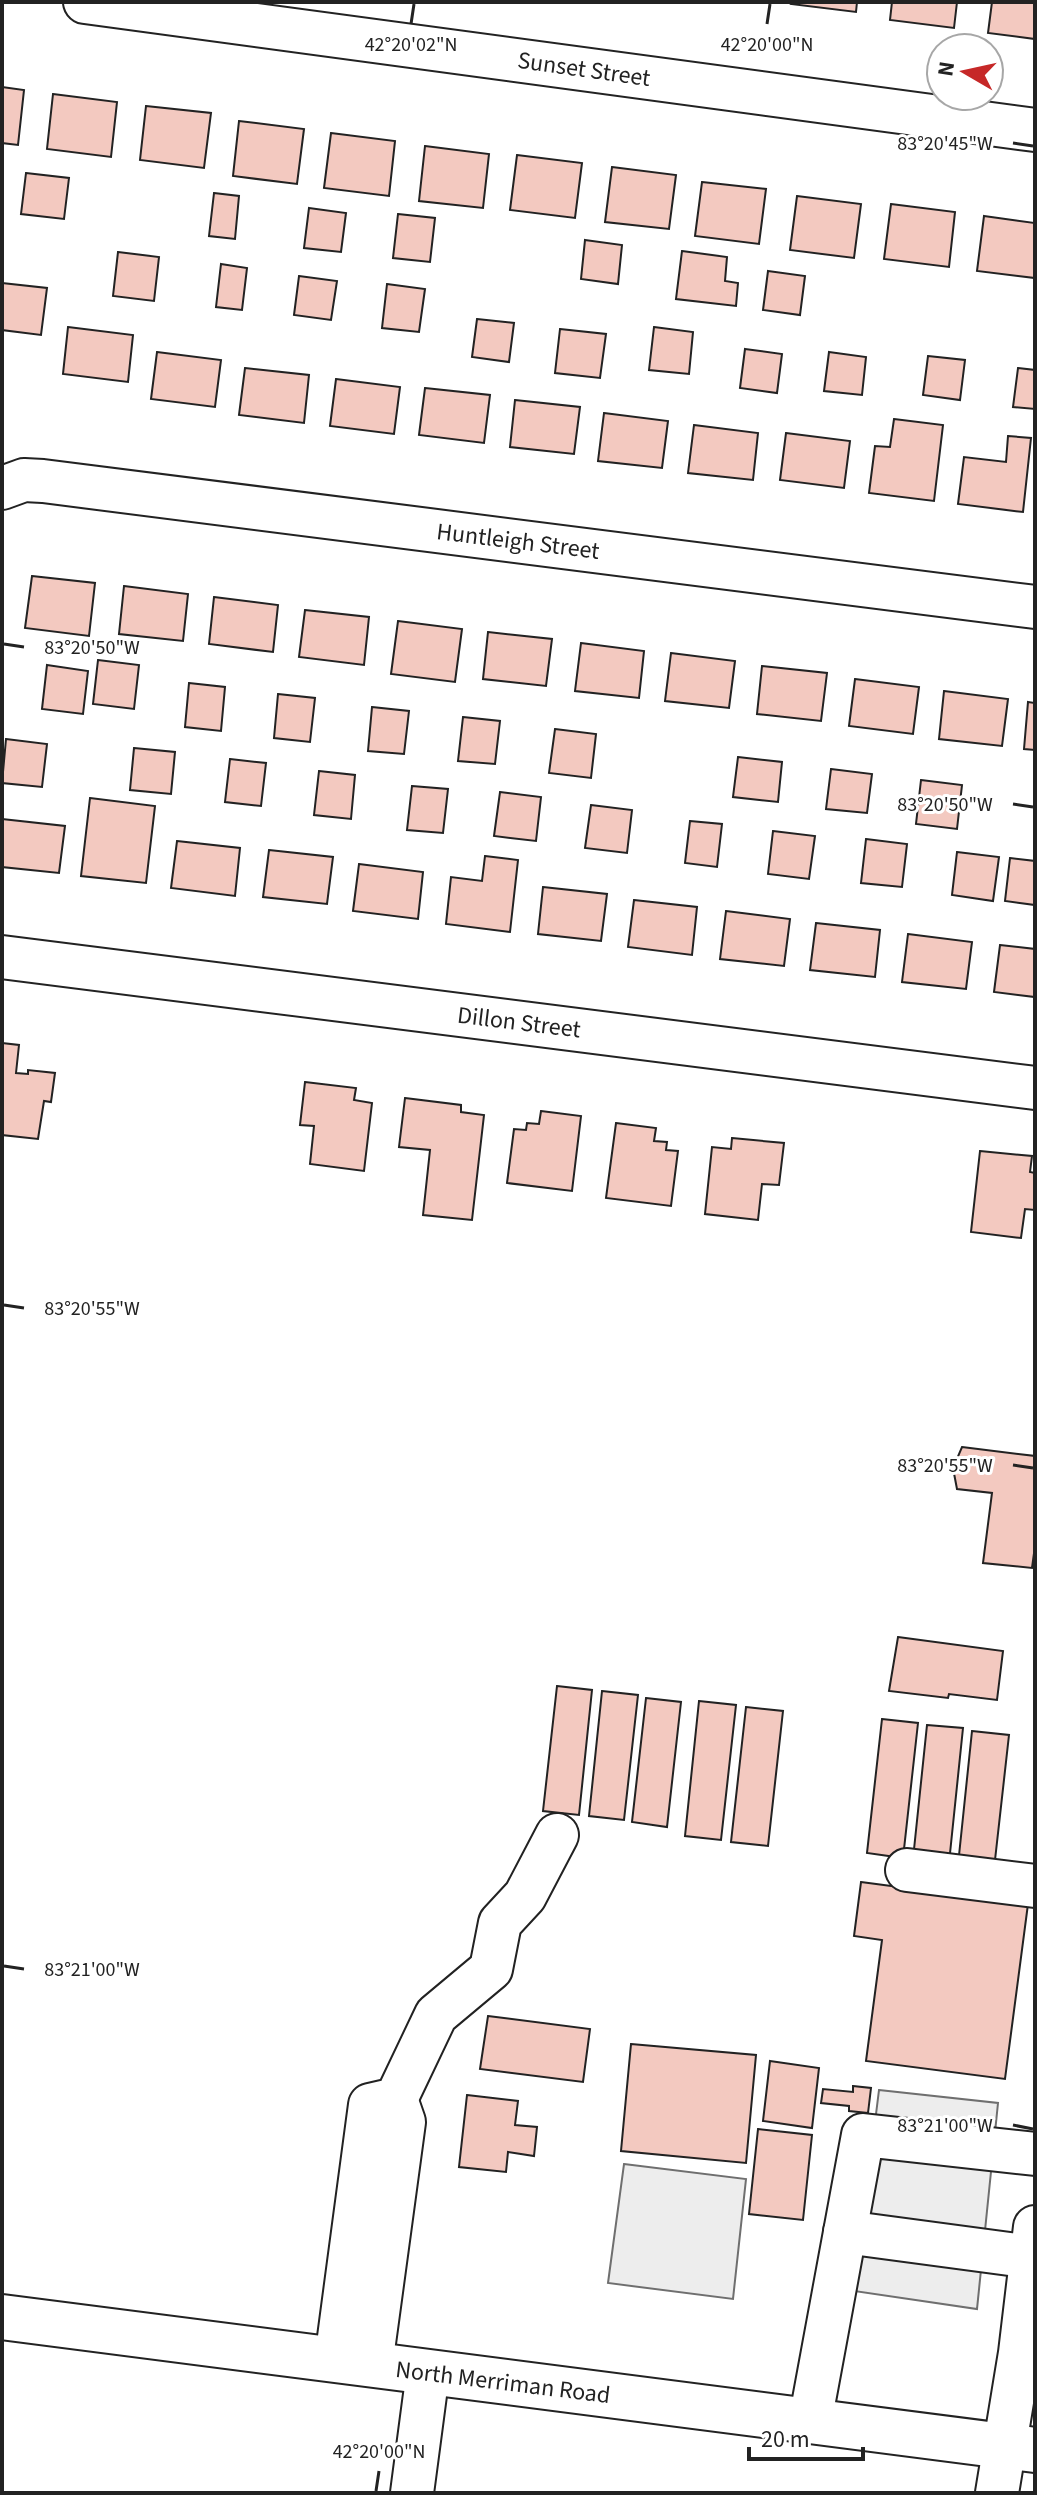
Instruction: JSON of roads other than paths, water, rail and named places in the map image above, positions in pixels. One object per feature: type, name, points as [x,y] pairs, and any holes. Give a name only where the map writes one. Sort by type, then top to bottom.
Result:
[{"type":"main road","name":"North Merriman Road","points":[[2,2317],[1019,2448]]},
{"type":"street","name":"Sunset Street","points":[[85,2],[1035,130]]},
{"type":"street","name":"Huntleigh Street","points":[[2,488],[24,480],[43,481],[1035,607]]},
{"type":"street","name":"Dillon Street","points":[[2,957],[1035,1088]]},
{"type":"street","points":[[353,2362],[404,2122],[396,2099],[436,2015],[491,1969],[500,1923],[525,1896],[557,1835]]},
{"type":"street","points":[[907,1870],[1035,1886]]},
{"type":"street","points":[[810,2422],[863,2135],[1035,2154]]},
{"type":"street","points":[[845,2232],[1033,2242],[1020,2353],[1019,2448],[997,2493]]},
{"type":"street","points":[[412,2493],[428,2372]]}]
